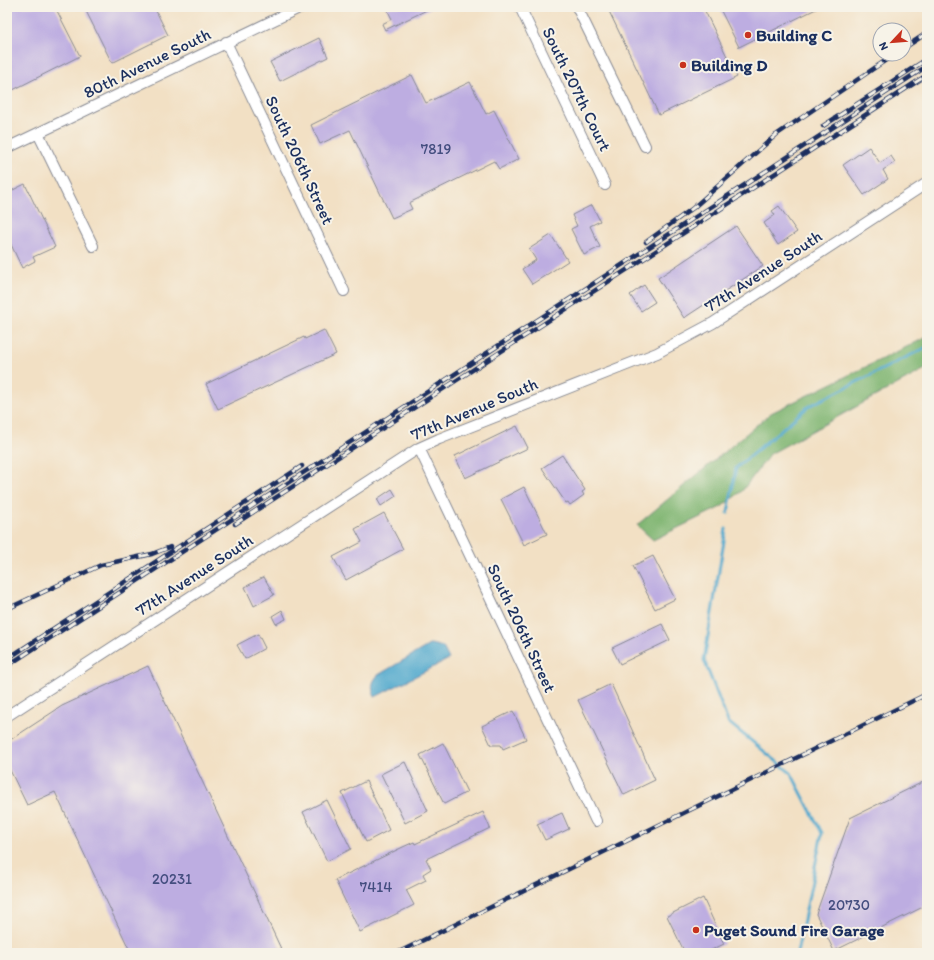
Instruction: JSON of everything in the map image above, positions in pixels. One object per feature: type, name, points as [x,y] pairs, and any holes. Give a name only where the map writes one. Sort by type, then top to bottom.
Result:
[{"type":"street","name":"80th Avenue South","points":[[7,148],[301,7]]},
{"type":"street","name":"South 207th Court","points":[[520,7],[605,185]]},
{"type":"street","points":[[577,7],[645,146]]},
{"type":"street","name":"South 206th Street","points":[[226,42],[344,291]]},
{"type":"street","points":[[38,133],[93,246]]},
{"type":"street","name":"77th Avenue South","points":[[7,716],[419,448],[657,353],[680,342],[713,323],[927,183]]},
{"type":"street","name":"South 206th Street","points":[[419,448],[596,821]]},
{"type":"green space","points":[[927,337],[927,368],[770,454],[742,491],[721,507],[653,540],[637,525],[771,413]]},
{"type":"water","points":[[431,644],[443,647],[449,659],[375,697],[372,686],[378,675]]},
{"type":"building","points":[[7,7],[55,7],[80,56],[7,93]]},
{"type":"building","points":[[84,7],[154,7],[168,35],[112,63]]},
{"type":"building","points":[[386,7],[433,7],[385,30],[382,24],[392,19]]},
{"type":"building","name":"Building D","points":[[607,7],[703,7],[737,77],[659,115]]},
{"type":"building","name":"Building C","points":[[719,7],[820,7],[739,47]]},
{"type":"building","points":[[319,38],[328,57],[280,81],[270,62]]},
{"type":"building","points":[[412,75],[426,103],[470,82],[486,114],[494,110],[519,159],[499,169],[494,161],[409,203],[412,209],[392,218],[350,130],[320,144],[311,125]]},
{"type":"building","points":[[869,147],[880,163],[891,156],[895,162],[883,170],[888,179],[864,195],[843,165]]},
{"type":"building","points":[[25,184],[55,247],[33,257],[35,261],[22,268],[7,236],[7,193]]},
{"type":"building","points":[[592,205],[600,221],[590,226],[600,247],[584,255],[571,229],[577,226],[572,215]]},
{"type":"building","points":[[779,206],[797,232],[778,245],[764,223],[775,215],[772,211]]},
{"type":"building","points":[[736,226],[763,266],[684,318],[658,278]]},
{"type":"building","points":[[551,235],[568,261],[532,284],[522,269],[536,260],[529,249]]},
{"type":"building","points":[[644,285],[655,302],[641,311],[630,295]]},
{"type":"building","points":[[324,330],[336,354],[218,409],[206,384],[304,337],[305,339]]},
{"type":"building","points":[[517,426],[528,448],[465,478],[455,456]]},
{"type":"building","points":[[562,455],[585,490],[582,492],[584,495],[570,505],[568,502],[566,503],[542,468]]},
{"type":"building","points":[[524,487],[547,534],[524,545],[501,499]]},
{"type":"building","points":[[392,489],[396,496],[381,506],[377,499]]},
{"type":"building","points":[[384,513],[403,549],[346,580],[333,557],[362,542],[355,529]]},
{"type":"building","points":[[653,556],[675,599],[655,609],[633,566]]},
{"type":"building","points":[[264,577],[274,595],[254,606],[245,587]]},
{"type":"building","points":[[282,610],[286,619],[276,624],[272,616]]},
{"type":"building","points":[[662,624],[670,640],[620,664],[612,648]]},
{"type":"building","points":[[258,634],[265,648],[245,659],[237,645]]},
{"type":"building","points":[[148,666],[283,953],[131,953],[55,792],[27,805],[7,764],[7,742],[62,706]]},
{"type":"building","points":[[611,684],[655,780],[624,795],[578,700]]},
{"type":"building","points":[[513,711],[526,739],[503,749],[501,745],[491,745],[482,726]]},
{"type":"building","points":[[443,743],[467,792],[444,804],[420,755]]},
{"type":"building","points":[[405,762],[428,811],[405,823],[381,774]]},
{"type":"building","points":[[927,780],[927,905],[834,951],[816,914],[850,818]]},
{"type":"building","points":[[366,781],[389,830],[366,842],[342,793]]},
{"type":"building","points":[[327,800],[351,849],[327,861],[303,812]]},
{"type":"building","points":[[483,812],[490,828],[426,859],[431,869],[423,874],[426,880],[406,890],[414,905],[360,932],[335,880],[403,847],[414,842],[415,844]]},
{"type":"building","points":[[562,813],[569,829],[545,840],[537,824]]},
{"type":"building","name":"Puget Sound Fire Garage","points":[[703,898],[724,944],[705,953],[685,953],[667,916]]},
{"type":"waterway","points":[[728,513],[736,468],[809,406],[927,347]]},
{"type":"waterway","points":[[726,529],[704,660],[728,722],[791,773],[822,833],[797,953]]},
{"type":"railway","points":[[912,43],[927,33]]},
{"type":"railway","points":[[823,126],[927,59]]},
{"type":"railway","points":[[646,242],[693,208],[776,135],[883,62]]},
{"type":"railway","points":[[7,666],[927,66]]},
{"type":"railway","points":[[235,524],[927,75]]},
{"type":"railway","points":[[7,659],[302,466]]},
{"type":"railway","points":[[7,609],[101,565],[152,554],[170,547]]},
{"type":"railway","points":[[397,953],[927,694]]},
{"type":"place","name":"Building C","points":[[748,35]]},
{"type":"place","name":"Building D","points":[[683,65]]},
{"type":"place","name":"Puget Sound Fire Garage","points":[[696,930]]}]
